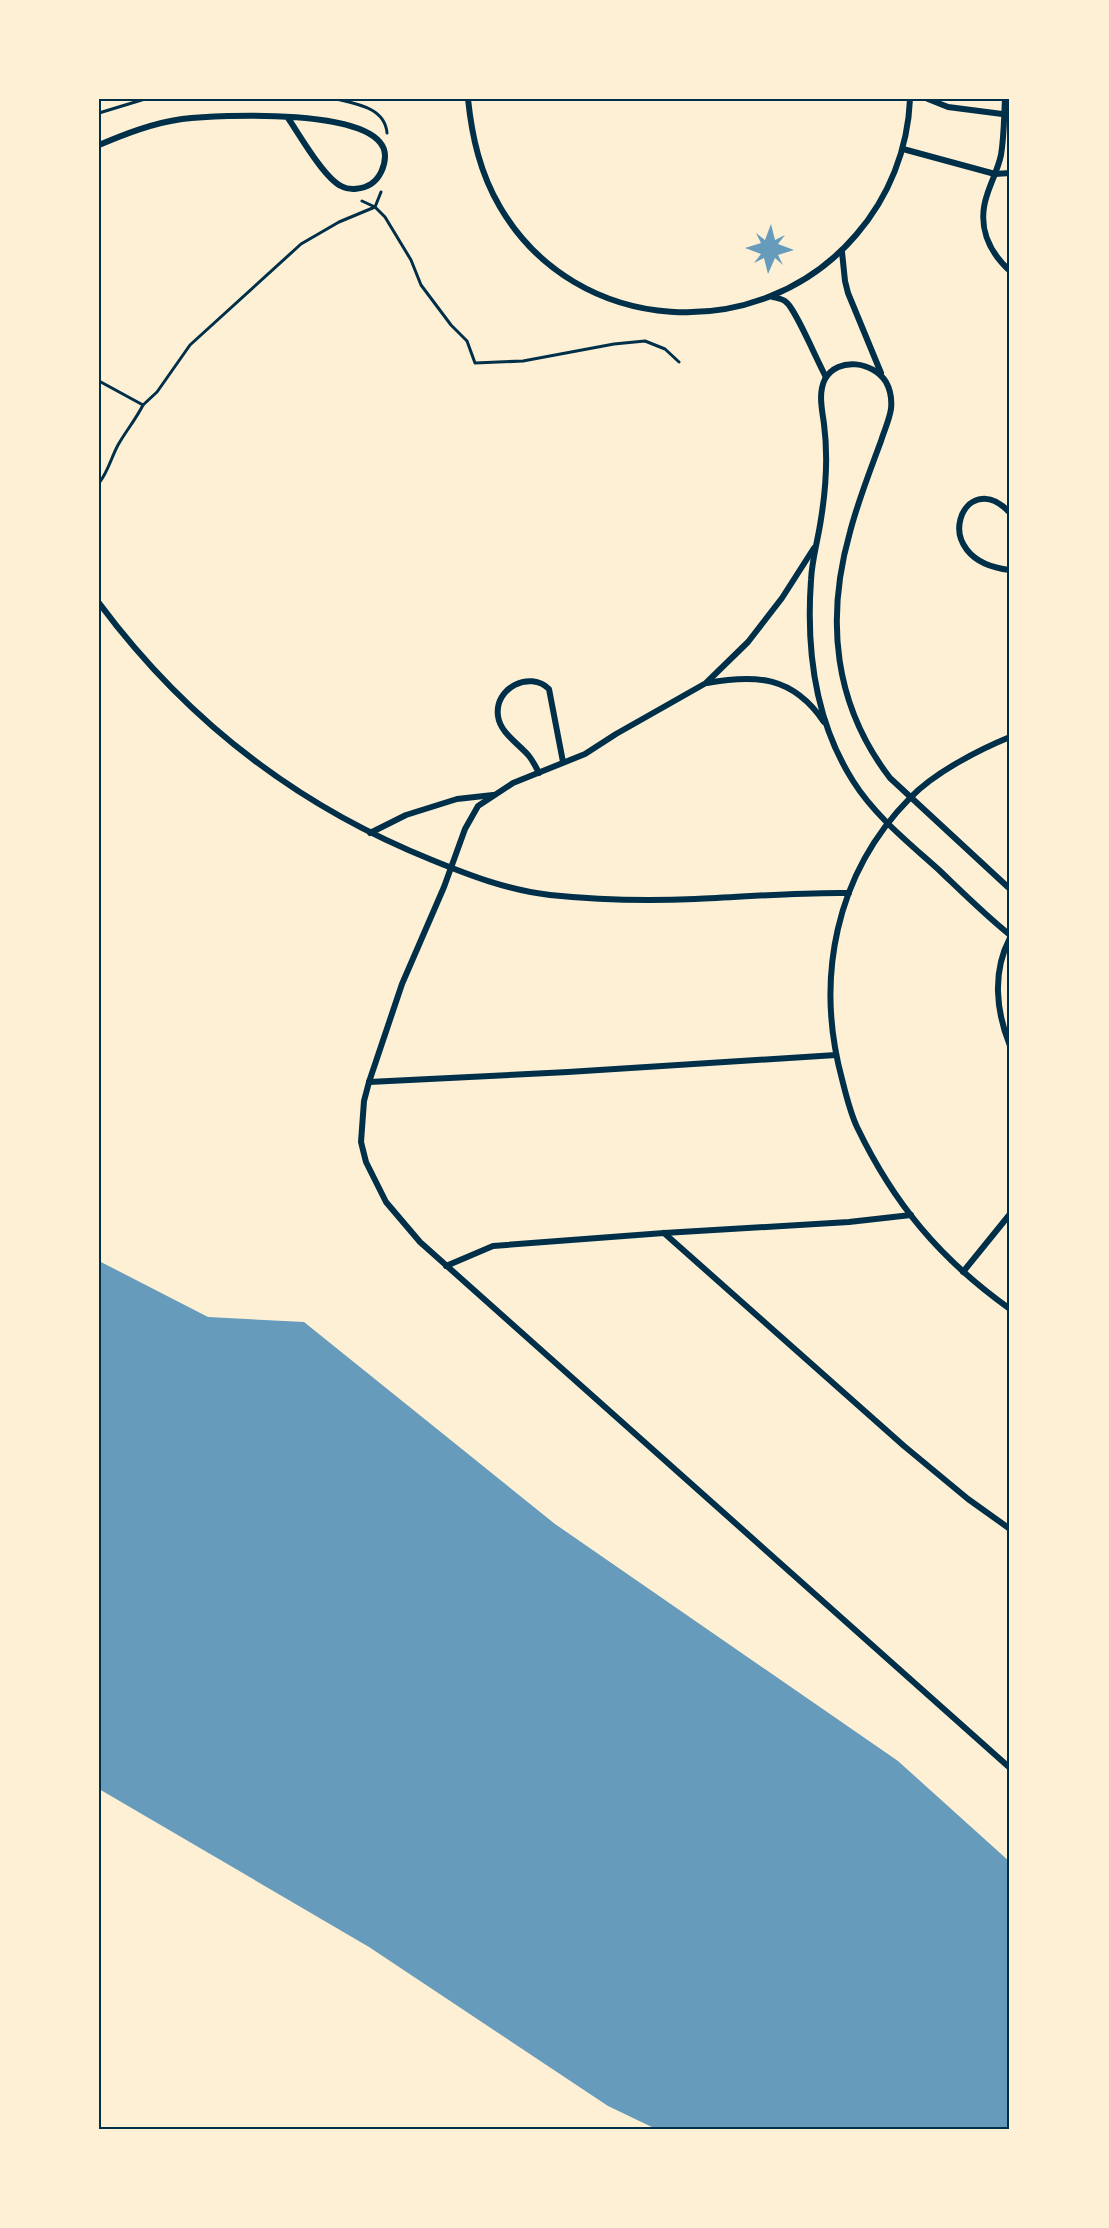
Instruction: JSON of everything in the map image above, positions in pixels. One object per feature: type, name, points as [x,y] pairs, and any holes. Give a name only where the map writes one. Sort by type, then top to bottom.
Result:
[{"type":"street","points":[[468,99],[472,135],[480,163],[500,208],[524,239],[552,266],[584,287],[620,303],[658,311],[687,313],[736,308],[773,297],[810,278],[842,252],[868,221],[889,187],[903,148],[910,99]]},
{"type":"street","points":[[928,99],[948,107],[1007,114]]},
{"type":"street","points":[[1005,99],[1007,114],[1001,157],[986,197],[983,225],[988,244],[1010,271]]},
{"type":"street","points":[[99,145],[152,126],[180,120],[234,116],[288,118],[342,123],[369,132],[379,140],[385,152],[384,166],[376,180],[362,188],[353,189],[337,184],[325,171],[288,118]]},
{"type":"street","points":[[903,148],[995,174],[1010,173]]},
{"type":"street","points":[[842,252],[844,281],[882,375],[890,389],[891,410],[888,424],[858,504],[844,555],[837,607],[838,654],[846,694],[864,739],[890,778],[1010,889]]},
{"type":"street","points":[[773,297],[785,301],[792,309],[826,377]]},
{"type":"street","points":[[830,733],[818,696],[810,652],[809,603],[814,548],[821,520],[825,488],[827,451],[821,389],[826,377],[847,365],[868,365],[882,375]]},
{"type":"street","points":[[1010,513],[998,503],[985,499],[977,500],[966,507],[961,515],[959,526],[959,536],[972,554],[988,564],[1010,570]]},
{"type":"street","points":[[814,548],[782,598],[754,634],[706,683],[585,753],[513,783],[478,806],[465,828],[444,887],[402,984],[364,1101],[361,1142],[366,1162],[387,1202],[420,1242],[1010,1768]]},
{"type":"street","points":[[99,603],[154,670],[240,751],[312,801],[370,833],[450,867],[487,881],[525,891],[593,898],[694,899],[807,892],[849,893]]},
{"type":"street","points":[[706,683],[753,678],[782,684],[808,704],[819,715],[830,733],[854,782],[888,823],[1010,936],[998,971],[1000,1015],[1010,1046]]},
{"type":"street","points":[[539,773],[532,760],[509,737],[498,718],[501,699],[511,686],[517,683],[538,682],[549,689],[563,762]]},
{"type":"street","points":[[1010,737],[959,763],[924,785],[910,797],[888,823],[868,853],[849,893],[837,931],[829,998],[836,1055],[856,1125],[874,1161],[937,1248],[1010,1309]]},
{"type":"street","points":[[370,833],[406,815],[457,799],[494,795]]},
{"type":"street","points":[[369,1082],[836,1055]]},
{"type":"street","points":[[963,1272],[1010,1214]]},
{"type":"street","points":[[446,1266],[493,1246],[849,1222],[911,1215]]},
{"type":"street","points":[[664,1233],[904,1446],[968,1499],[1010,1529]]},
{"type":"path","points":[[99,113],[145,99]]},
{"type":"path","points":[[354,197],[375,207],[385,217],[421,285],[451,325],[467,341],[475,363],[523,361],[614,344],[645,341],[665,349],[679,362]]},
{"type":"path","points":[[99,483],[105,476],[118,445],[143,405],[157,392],[190,345],[301,244],[339,222],[375,207]]},
{"type":"path","points":[[99,381],[143,405]]},
{"type":"water","points":[[771,224],[775,240],[785,235],[778,244],[794,250],[778,255],[783,265],[775,258],[768,274],[764,258],[754,263],[761,254],[745,248],[761,243],[756,233],[765,240]]},
{"type":"water","points":[[99,1261],[208,1317],[304,1322],[555,1524],[898,1761],[1010,1862],[1010,2129],[656,2129],[608,2106],[369,1947],[99,1789]]}]
